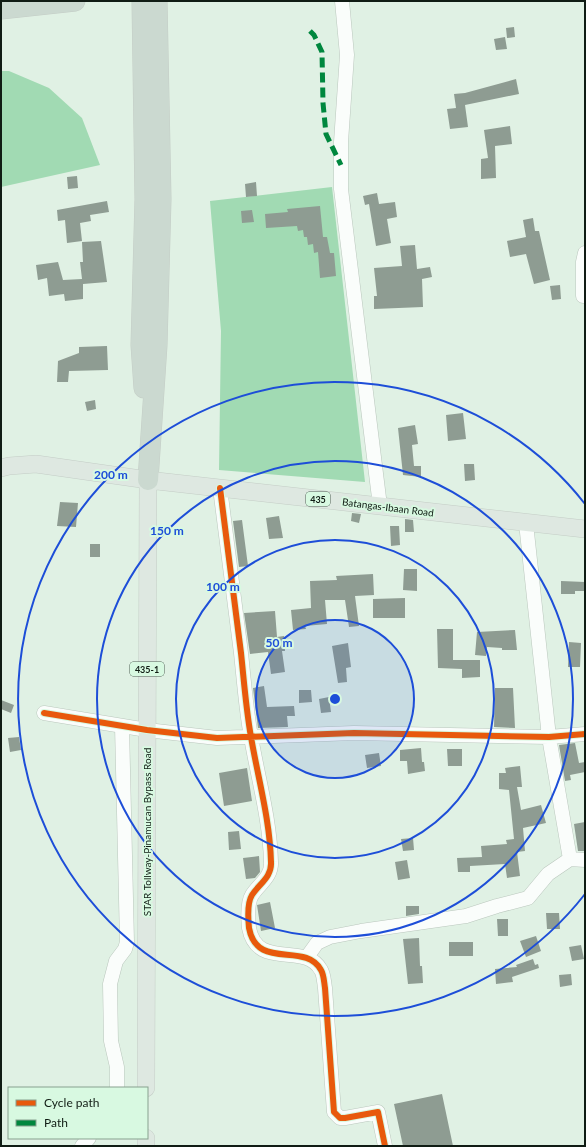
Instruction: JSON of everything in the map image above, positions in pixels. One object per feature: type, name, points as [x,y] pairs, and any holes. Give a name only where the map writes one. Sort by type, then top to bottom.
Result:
[{"type":"highway","points":[[1,9],[75,1]]},
{"type":"highway","points":[[142,1],[150,65],[160,222],[157,345],[148,480]]},
{"type":"highway","points":[[150,65],[157,1]]},
{"type":"main road","name":"Batangas-Ibaan Road","points":[[1,468],[36,464],[148,480],[585,529]]},
{"type":"main road","name":"STAR Tollway-Pinamucan Bypass Road","points":[[146,1087],[148,480]]},
{"type":"street","points":[[342,1],[347,55],[341,142],[341,189],[380,506]]},
{"type":"street","points":[[585,253],[583,269],[583,296],[585,296]]},
{"type":"street","points":[[220,488],[251,737],[265,808],[272,863],[270,872],[251,896],[249,906],[252,939],[260,947],[270,953],[307,957],[321,970],[323,977],[334,1112],[340,1118],[378,1112],[385,1146]]},
{"type":"street","points":[[526,523],[549,736],[570,860]]},
{"type":"street","points":[[44,713],[147,730],[217,738],[354,733],[549,736],[585,734]]},
{"type":"street","points":[[117,1087],[117,1067],[111,1040],[109,1000],[112,970],[127,942],[122,726]]},
{"type":"street","points":[[307,957],[317,943],[330,937],[361,930],[466,916],[528,898],[548,874],[570,860],[585,860]]},
{"type":"green space","points":[[1,71],[9,71],[49,88],[82,118],[100,165],[1,187]]},
{"type":"green space","points":[[332,187],[365,482],[219,470],[221,331],[210,201]]},
{"type":"building","points":[[514,27],[515,37],[507,38],[506,28]]},
{"type":"building","points":[[505,37],[507,49],[496,50],[494,39]]},
{"type":"building","points":[[516,79],[519,94],[465,105],[468,127],[450,129],[447,109],[456,108],[454,94],[465,93]]},
{"type":"building","points":[[510,126],[512,144],[495,146],[496,178],[481,179],[481,159],[488,158],[484,130]]},
{"type":"building","points":[[77,176],[78,188],[68,189],[67,177]]},
{"type":"building","points":[[256,182],[257,196],[246,197],[245,184]]},
{"type":"building","points":[[377,193],[379,204],[395,202],[397,217],[387,219],[391,243],[376,246],[369,204],[365,205],[363,196]]},
{"type":"building","points":[[107,201],[109,212],[90,215],[91,221],[80,223],[82,241],[67,243],[65,220],[58,221],[57,210]]},
{"type":"building","points":[[320,206],[323,237],[327,237],[330,253],[334,253],[336,276],[320,278],[318,252],[314,253],[313,244],[308,245],[307,237],[304,237],[303,230],[298,231],[297,226],[266,228],[265,214],[288,212],[287,209]]},
{"type":"building","points":[[252,210],[254,222],[242,223],[241,211]]},
{"type":"building","points":[[533,218],[535,231],[539,231],[550,280],[534,284],[526,254],[510,257],[507,241],[526,237],[523,220]]},
{"type":"building","points":[[101,241],[107,282],[83,284],[83,299],[65,301],[64,294],[49,296],[47,278],[38,280],[36,265],[58,262],[63,280],[82,279],[80,262],[83,262],[82,242]]},
{"type":"building","points":[[415,245],[417,269],[430,267],[432,277],[422,279],[423,307],[374,309],[374,296],[377,296],[374,268],[402,266],[400,246]]},
{"type":"building","points":[[560,285],[561,299],[552,300],[550,286]]},
{"type":"building","points":[[107,346],[108,370],[69,371],[68,382],[57,382],[58,361],[79,353],[79,347]]},
{"type":"building","points":[[95,400],[96,409],[87,411],[85,402]]},
{"type":"building","points":[[463,413],[466,439],[448,441],[446,415]]},
{"type":"building","points":[[415,425],[418,444],[412,445],[414,466],[421,466],[421,477],[403,475],[398,428]]},
{"type":"building","points":[[464,464],[474,464],[475,480],[465,481]]},
{"type":"building","points":[[60,502],[78,503],[76,527],[57,526]]},
{"type":"building","points":[[352,513],[361,514],[359,523],[351,521]]},
{"type":"building","points":[[279,516],[283,538],[269,539],[266,518]]},
{"type":"building","points":[[405,519],[413,520],[414,532],[405,532]]},
{"type":"building","points":[[242,520],[248,566],[239,567],[233,521]]},
{"type":"building","points":[[390,526],[399,526],[400,545],[391,546]]},
{"type":"building","points":[[90,544],[100,544],[100,557],[90,557]]},
{"type":"building","points":[[404,569],[417,569],[417,591],[403,590]]},
{"type":"building","points":[[373,574],[374,595],[355,596],[359,626],[349,627],[345,600],[325,600],[327,624],[305,626],[306,629],[293,630],[291,610],[311,608],[310,581],[337,580],[336,576]]},
{"type":"building","points":[[561,581],[585,582],[585,591],[575,591],[575,594],[561,594]]},
{"type":"building","points":[[405,598],[405,618],[373,618],[373,599]]},
{"type":"building","points":[[275,611],[277,637],[284,636],[285,651],[282,651],[285,672],[271,674],[268,652],[250,654],[244,613]]},
{"type":"building","points":[[437,629],[453,629],[453,660],[480,660],[480,677],[462,678],[462,669],[438,668]]},
{"type":"building","points":[[515,630],[517,650],[502,650],[502,648],[487,647],[486,656],[475,655],[477,632]]},
{"type":"building","points":[[569,642],[581,643],[580,667],[568,667]]},
{"type":"building","points":[[348,643],[351,667],[346,668],[347,682],[338,683],[332,646]]},
{"type":"building","points":[[264,686],[267,707],[294,706],[295,716],[287,716],[288,727],[258,728],[253,688]]},
{"type":"building","points":[[495,688],[513,688],[515,728],[494,727]]},
{"type":"building","points":[[299,690],[311,690],[312,702],[299,703]]},
{"type":"building","points":[[329,697],[331,712],[321,713],[319,699]]},
{"type":"building","points":[[1,700],[14,705],[11,713],[1,709]]},
{"type":"building","points":[[19,737],[21,750],[10,752],[8,738]]},
{"type":"building","points":[[575,743],[579,763],[585,762],[585,772],[570,775],[571,780],[565,781],[559,745]]},
{"type":"building","points":[[421,748],[422,762],[424,762],[425,771],[408,774],[407,761],[400,761],[400,750]]},
{"type":"building","points":[[447,749],[462,749],[462,766],[448,766]]},
{"type":"building","points":[[379,753],[381,766],[367,768],[365,755]]},
{"type":"building","points":[[520,766],[522,787],[517,787],[521,810],[541,805],[546,823],[523,828],[525,851],[517,852],[520,876],[507,878],[505,864],[470,866],[470,872],[458,872],[457,858],[482,857],[481,846],[507,844],[506,840],[514,839],[509,790],[499,789],[499,773],[506,773],[505,768]]},
{"type":"building","points":[[247,768],[252,801],[224,806],[219,773]]},
{"type":"building","points":[[585,822],[585,851],[578,851],[574,824]]},
{"type":"building","points":[[239,831],[241,849],[229,850],[228,832]]},
{"type":"building","points":[[413,838],[414,850],[403,851],[401,839]]},
{"type":"building","points":[[259,856],[260,872],[255,878],[246,879],[243,858]]},
{"type":"building","points":[[407,860],[410,878],[398,880],[395,862]]},
{"type":"building","points":[[270,902],[275,928],[261,931],[257,905]]},
{"type":"building","points":[[406,906],[419,906],[419,914],[406,916]]},
{"type":"building","points":[[546,913],[559,913],[560,929],[547,929]]},
{"type":"building","points":[[497,919],[508,919],[508,936],[498,936]]},
{"type":"building","points":[[536,936],[541,951],[526,957],[520,941]]},
{"type":"building","points":[[419,938],[420,966],[422,966],[423,983],[408,984],[403,939]]},
{"type":"building","points":[[449,942],[473,942],[473,956],[449,956]]},
{"type":"building","points":[[581,945],[584,959],[572,961],[569,947]]},
{"type":"building","points":[[533,959],[535,965],[538,964],[539,968],[512,977],[513,982],[496,984],[495,969],[517,967],[516,965]]},
{"type":"building","points":[[571,974],[572,985],[560,987],[559,975]]},
{"type":"building","points":[[442,1094],[453,1146],[403,1146],[394,1104]]},
{"type":"marked path","points":[[310,31],[314,35],[322,52],[323,103],[326,134],[341,165]]},
{"type":"cycle path","points":[[220,488],[248,716],[266,815],[270,846],[271,867],[267,876],[250,898],[248,915],[249,928],[254,941],[261,949],[271,953],[304,957],[314,962],[321,970],[325,988],[334,1112],[340,1118],[378,1112],[385,1146]]},
{"type":"cycle path","points":[[44,713],[147,730],[217,738],[354,733],[549,737],[585,734]]}]
